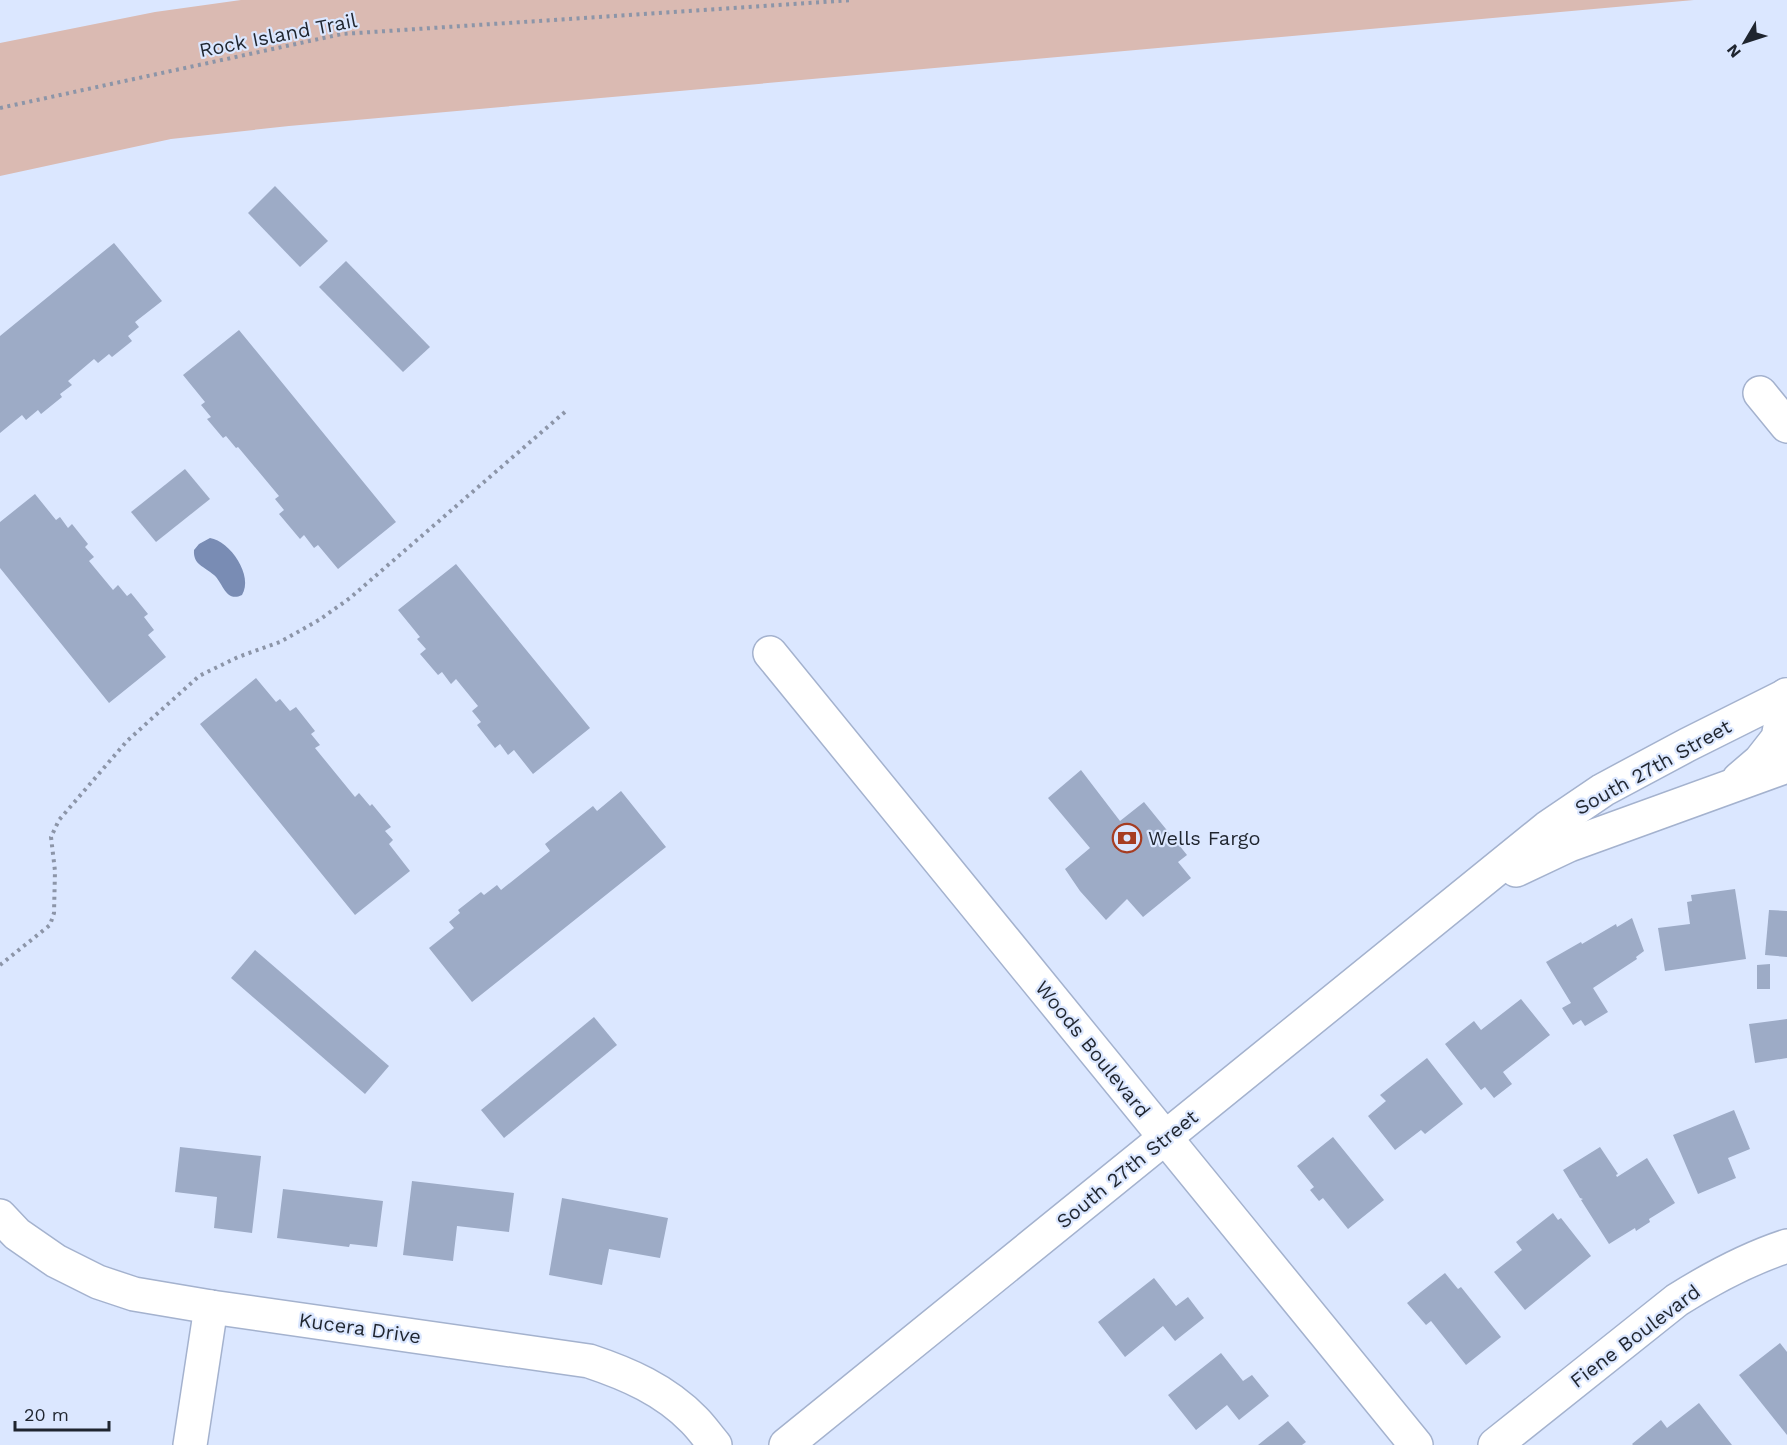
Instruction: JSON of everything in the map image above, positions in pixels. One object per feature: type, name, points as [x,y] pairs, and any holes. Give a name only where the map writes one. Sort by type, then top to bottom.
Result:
[{"type":"street","points":[[1760,393],[1787,426]]},
{"type":"street","name":"Woods Boulevard","points":[[770,653],[1416,1445]]},
{"type":"street","points":[[1731,786],[1760,761],[1778,738],[1787,695]]},
{"type":"street","name":"South 27th Street","points":[[786,1445],[1547,828],[1603,790],[1787,695]]},
{"type":"street","name":"South 27th Street","points":[[1468,893],[1569,845],[1787,766]]},
{"type":"street","name":"Kucera Drive","points":[[0,1216],[17,1234],[56,1261],[98,1282],[134,1294],[589,1361],[626,1374],[662,1394],[693,1419],[716,1445]]},
{"type":"street","name":"Fiene Boulevard","points":[[1495,1445],[1677,1300],[1741,1263],[1787,1246]]},
{"type":"street","points":[[190,1445],[211,1307]]},
{"type":"path","name":"Rock Island Trail","points":[[0,108],[342,34],[853,0]]},
{"type":"path","points":[[0,965],[50,925],[54,913],[56,871],[51,837],[59,820],[127,741],[199,676],[238,657],[280,642],[319,620],[350,598],[567,411]]},
{"type":"shaded area","points":[[241,0],[1694,0],[289,126],[171,139],[0,176],[0,43],[155,12]]},
{"type":"water","points":[[210,538],[225,546],[238,560],[245,578],[242,595],[237,597],[228,594],[217,578],[195,559],[194,550]]},
{"type":"building","points":[[275,186],[328,241],[300,267],[248,213]]},
{"type":"building","points":[[114,243],[162,301],[135,322],[139,327],[128,336],[132,341],[112,357],[109,354],[98,363],[94,359],[68,381],[72,385],[60,394],[62,397],[41,414],[38,410],[26,420],[22,415],[0,433],[0,336]]},
{"type":"building","points":[[346,261],[430,347],[403,372],[319,287]]},
{"type":"building","points":[[239,330],[396,522],[338,569],[318,545],[314,548],[304,535],[300,539],[279,514],[284,510],[275,499],[279,496],[238,447],[236,448],[226,436],[223,438],[207,419],[211,417],[201,405],[205,402],[183,375]]},
{"type":"building","points":[[185,469],[210,499],[156,542],[131,512]]},
{"type":"building","points":[[35,494],[56,520],[60,517],[68,528],[72,524],[88,544],[85,547],[94,557],[89,561],[113,590],[118,585],[127,596],[131,593],[148,614],[144,617],[154,630],[148,635],[166,657],[109,703],[0,568],[0,522]]},
{"type":"building","points":[[456,564],[590,728],[533,774],[514,750],[508,755],[500,744],[495,748],[477,725],[481,722],[472,711],[478,706],[456,679],[451,684],[442,672],[438,675],[420,654],[426,649],[417,639],[420,637],[398,610]]},
{"type":"building","points":[[256,678],[276,702],[280,699],[290,711],[296,707],[315,731],[311,734],[320,745],[315,748],[355,797],[359,793],[370,806],[372,804],[391,827],[385,831],[393,840],[389,844],[410,871],[355,915],[200,724]]},
{"type":"building","name":"Wells Fargo","points":[[1081,770],[1120,821],[1144,802],[1187,855],[1178,862],[1191,878],[1143,917],[1127,899],[1106,920],[1080,891],[1065,869],[1090,848],[1048,798]]},
{"type":"building","points":[[621,791],[666,847],[472,1002],[429,948],[454,928],[449,922],[460,913],[458,910],[481,892],[484,895],[497,885],[501,890],[550,851],[545,844],[593,806],[597,811]]},
{"type":"building","points":[[1735,889],[1746,959],[1665,971],[1658,928],[1690,924],[1687,902],[1692,901],[1691,895]]},
{"type":"building","points":[[1769,910],[1787,911],[1787,957],[1765,955]]},
{"type":"building","points":[[1632,918],[1644,951],[1636,957],[1637,959],[1593,988],[1608,1012],[1585,1026],[1581,1020],[1573,1025],[1562,1008],[1571,1003],[1546,962],[1616,924],[1617,927]]},
{"type":"building","points":[[255,950],[389,1066],[365,1094],[231,978]]},
{"type":"building","points":[[1770,964],[1770,989],[1757,989],[1757,965]]},
{"type":"building","points":[[1521,999],[1550,1035],[1503,1072],[1512,1084],[1494,1098],[1485,1087],[1481,1090],[1445,1044],[1474,1021],[1481,1030]]},
{"type":"building","points":[[594,1017],[617,1045],[504,1138],[481,1110]]},
{"type":"building","points":[[1787,1019],[1787,1058],[1755,1063],[1749,1024]]},
{"type":"building","points":[[1427,1058],[1463,1104],[1425,1134],[1421,1130],[1395,1150],[1368,1116],[1386,1101],[1380,1095]]},
{"type":"building","points":[[1734,1110],[1750,1149],[1728,1158],[1736,1178],[1698,1194],[1673,1135]]},
{"type":"building","points":[[1333,1137],[1384,1200],[1348,1229],[1323,1198],[1319,1201],[1310,1190],[1314,1187],[1297,1166]]},
{"type":"building","points":[[180,1147],[261,1156],[252,1233],[214,1228],[217,1197],[175,1192]]},
{"type":"building","points":[[1600,1147],[1618,1174],[1617,1177],[1647,1158],[1675,1203],[1649,1219],[1650,1222],[1636,1231],[1635,1228],[1609,1244],[1563,1170]]},
{"type":"building","points":[[412,1181],[514,1193],[509,1232],[457,1226],[453,1261],[403,1255]]},
{"type":"building","points":[[283,1189],[383,1201],[377,1247],[350,1244],[349,1247],[277,1238]]},
{"type":"building","points":[[562,1198],[668,1218],[660,1258],[609,1249],[602,1285],[549,1275]]},
{"type":"building","points":[[1553,1213],[1558,1220],[1561,1218],[1591,1256],[1525,1310],[1494,1272],[1522,1250],[1516,1242]]},
{"type":"building","points":[[1445,1273],[1458,1289],[1461,1287],[1501,1337],[1466,1365],[1431,1321],[1426,1325],[1407,1303]]},
{"type":"building","points":[[1154,1278],[1176,1306],[1188,1297],[1204,1318],[1175,1341],[1163,1326],[1125,1357],[1098,1322]]},
{"type":"building","points":[[1780,1343],[1787,1352],[1787,1435],[1739,1375]]},
{"type":"building","points":[[1221,1353],[1243,1381],[1252,1375],[1269,1396],[1239,1420],[1227,1405],[1196,1430],[1168,1395]]},
{"type":"building","points":[[1699,1403],[1732,1445],[1632,1444],[1661,1420],[1667,1428]]},
{"type":"building","points":[[1288,1421],[1306,1442],[1302,1445],[1258,1445]]},
{"type":"place","name":"Wells Fargo","points":[[1127,838]]}]
